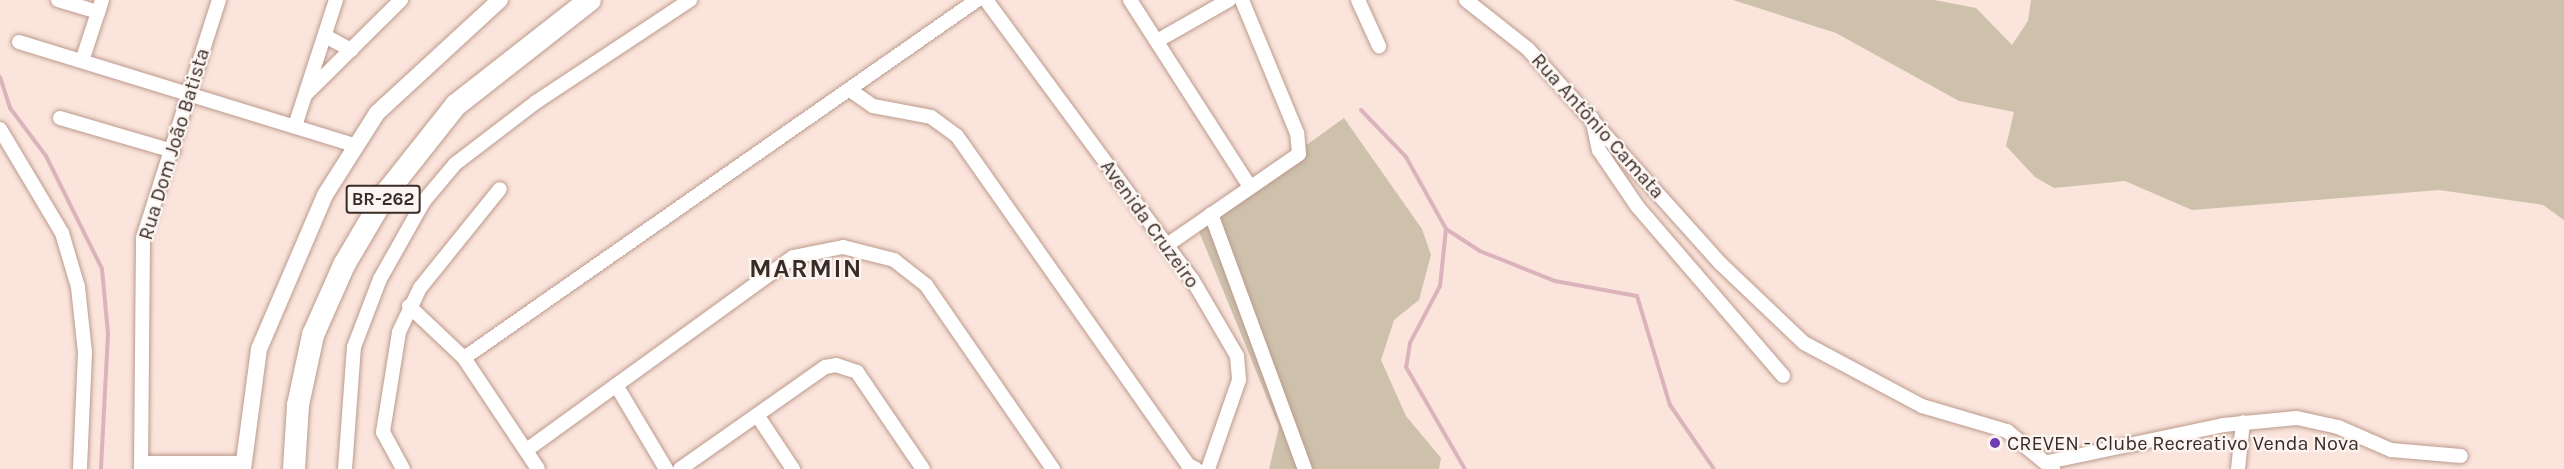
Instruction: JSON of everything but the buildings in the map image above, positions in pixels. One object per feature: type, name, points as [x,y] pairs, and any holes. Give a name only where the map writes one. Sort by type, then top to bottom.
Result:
[{"type":"highway","name":"BR-262","points":[[294,469],[298,405],[313,335],[344,265],[387,192],[456,105],[590,0]]},
{"type":"street","points":[[58,0],[100,6],[82,61]]},
{"type":"street","name":"Rua Dom João Batista","points":[[141,466],[140,260],[219,0]]},
{"type":"street","points":[[295,126],[336,0]]},
{"type":"street","points":[[306,94],[401,0]]},
{"type":"street","points":[[141,466],[244,466],[252,386],[274,302],[353,146],[408,80],[501,0]]},
{"type":"street","points":[[345,469],[354,346],[380,279],[424,201],[455,164],[527,109],[690,0]]},
{"type":"street","points":[[464,358],[977,0]]},
{"type":"street","name":"Avenida Cruzeiro","points":[[986,0],[1167,245],[1240,367],[1208,469]]},
{"type":"street","points":[[1130,0],[1250,187]]},
{"type":"street","points":[[1358,0],[1380,46]]},
{"type":"street","name":"Rua Antônio Camata","points":[[1466,0],[1528,49],[1720,263],[1804,343],[1841,366],[1922,406],[2007,431],[2050,465]]},
{"type":"street","points":[[1157,41],[1228,1],[1243,3],[1300,146],[1293,159],[1167,245]]},
{"type":"street","points":[[325,36],[351,50]]},
{"type":"street","points":[[19,42],[295,126],[353,146]]},
{"type":"street","points":[[850,90],[873,106],[931,117],[957,136],[1188,465],[1196,469]]},
{"type":"street","points":[[60,118],[173,151]]},
{"type":"street","points":[[1592,118],[1599,150],[1637,206],[1783,376]]},
{"type":"street","points":[[0,129],[62,233],[78,287],[86,353],[80,469]]},
{"type":"street","points":[[404,469],[383,432],[409,306],[500,189]]},
{"type":"street","points":[[1211,214],[1305,469]]},
{"type":"street","points":[[528,449],[794,257],[830,247],[862,249],[894,260],[926,285],[1053,469]]},
{"type":"street","points":[[409,306],[464,358],[528,449],[538,469]]},
{"type":"street","points":[[680,469],[825,367],[847,367],[857,372],[923,469]]},
{"type":"street","points":[[616,385],[666,469]]},
{"type":"street","points":[[758,415],[793,469]]},
{"type":"street","points":[[2050,465],[2244,422],[2313,420],[2391,450],[2461,456]]},
{"type":"street","points":[[2238,469],[2244,422]]},
{"type":"shaded area","points":[[1733,0],[1934,0],[1976,8],[2012,45],[2028,21],[2031,0],[2564,0],[2564,220],[2543,205],[2439,190],[2192,210],[2125,181],[2054,188],[2035,177],[2006,146],[2014,112],[1959,101],[1836,33]]},
{"type":"shaded area","points":[[1344,118],[1422,229],[1431,255],[1419,300],[1394,320],[1381,360],[1406,416],[1441,458],[1439,469],[1269,469],[1279,427],[1196,224]]},
{"type":"waterway","points":[[0,77],[10,108],[46,156],[102,269],[108,334],[101,469]]},
{"type":"waterway","points":[[1361,110],[1406,157],[1446,229],[1480,251],[1555,281],[1637,296],[1670,405],[1714,469]]},
{"type":"waterway","points":[[1446,229],[1440,286],[1410,343],[1406,367],[1465,469]]},
{"type":"place","name":"CREVEN - Clube Recreativo Venda Nova","points":[[1995,443]]},
{"type":"district","name":"MARMIN","points":[[806,269]]}]
